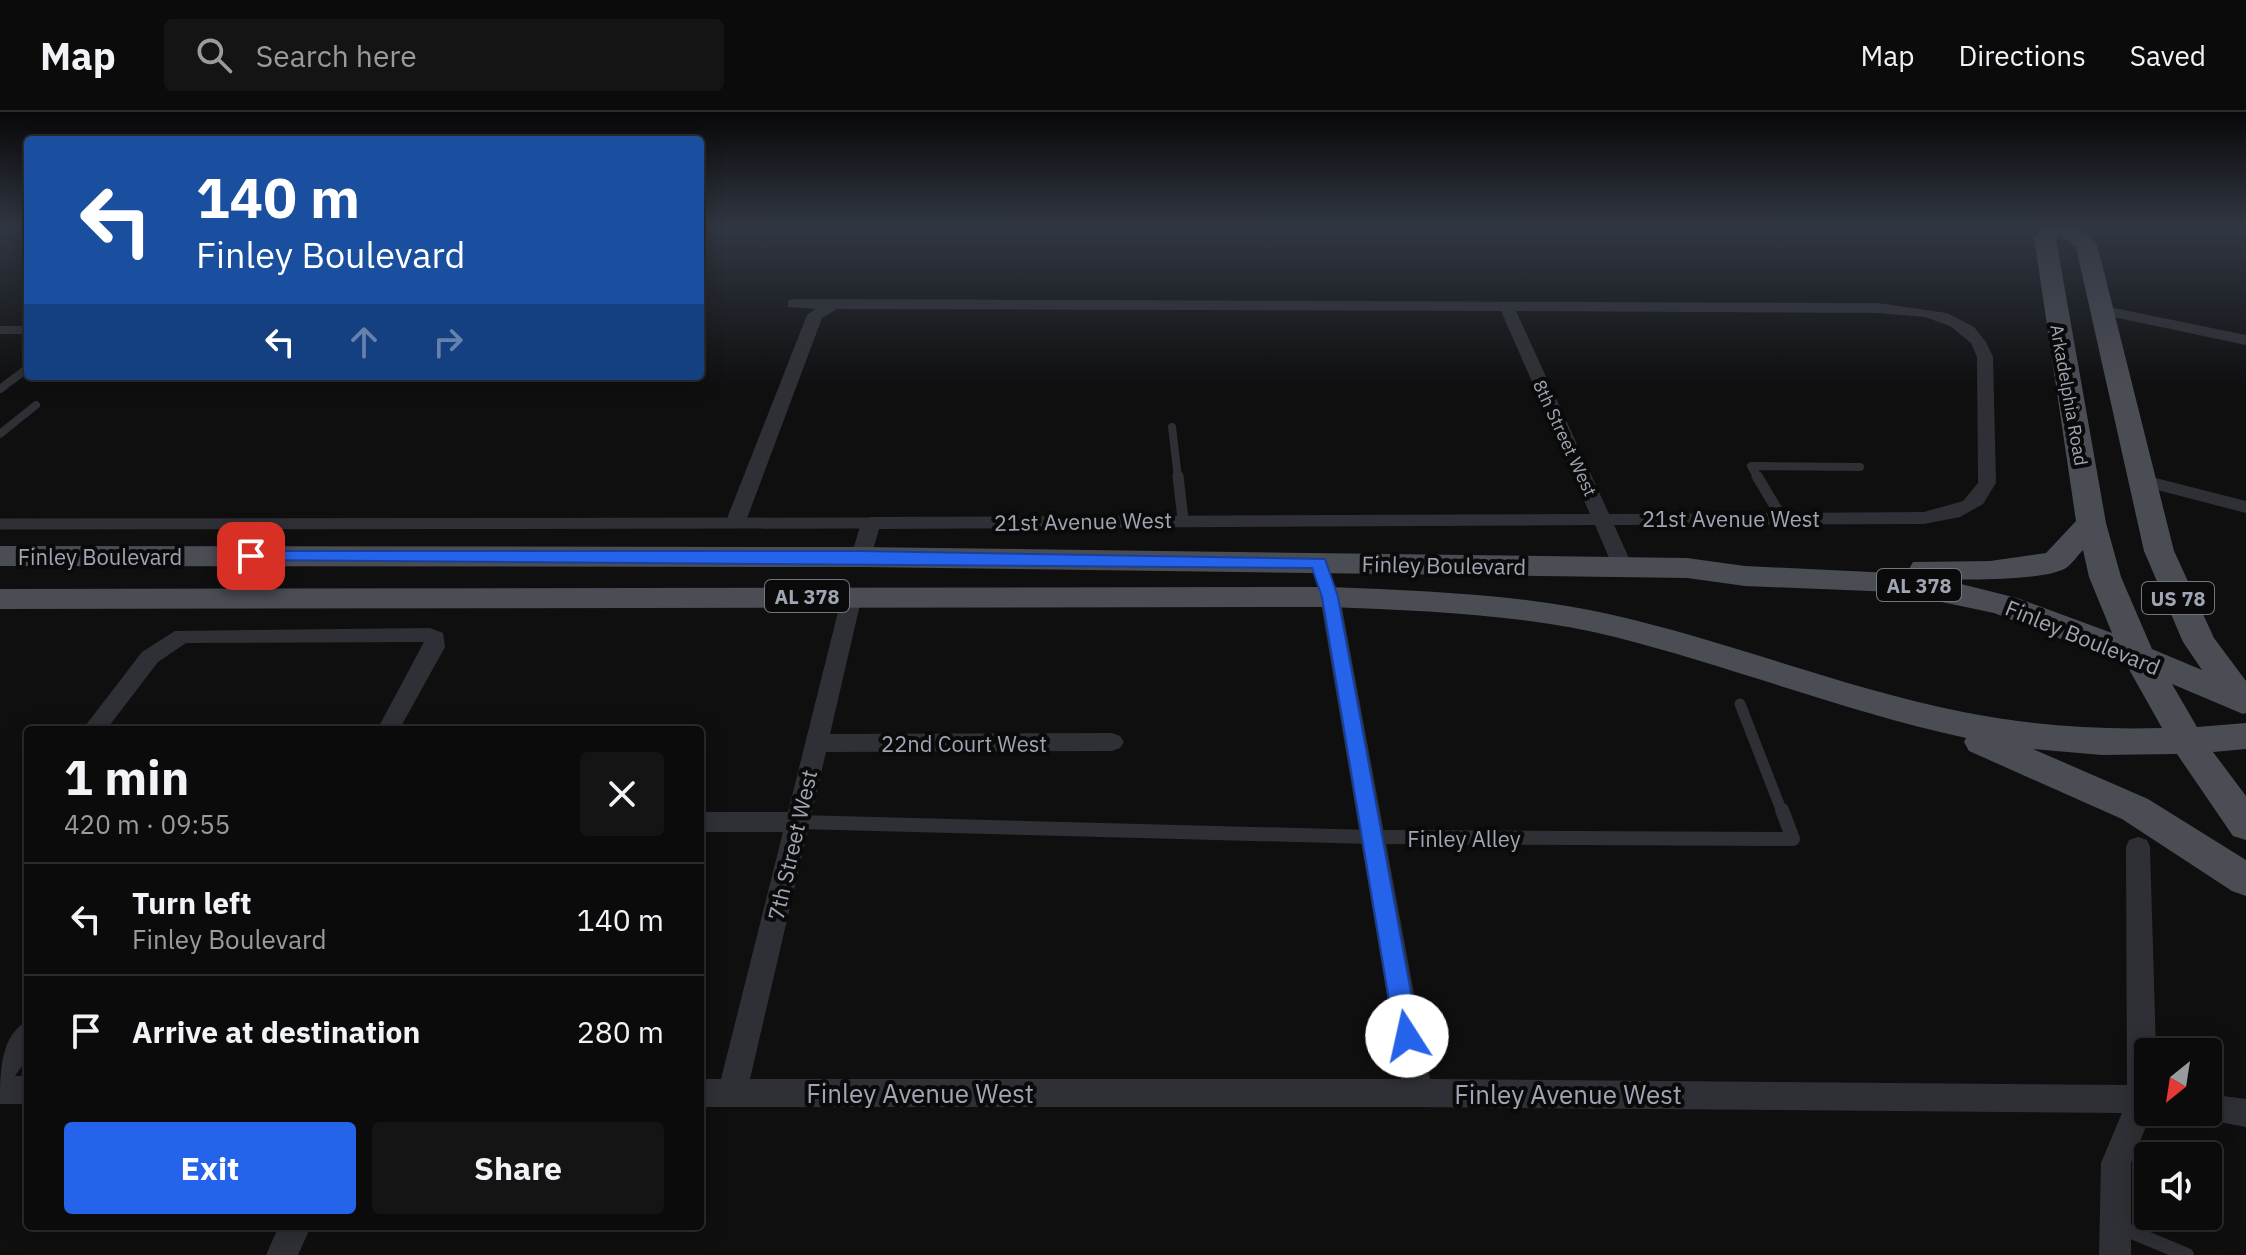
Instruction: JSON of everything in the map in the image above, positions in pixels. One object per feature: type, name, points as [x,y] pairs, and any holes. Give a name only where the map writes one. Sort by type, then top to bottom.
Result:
[{"type":"main road","name":"Arkadelphia Road","points":[[2052,279],[2091,523]]},
{"type":"main road","name":"Arkadelphia Road","points":[[2095,279],[2144,481]]},
{"type":"main road","name":"US 78","points":[[2144,481],[2159,551],[2177,595],[2199,642],[2244,703]]},
{"type":"main road","points":[[1687,568],[1734,560],[1990,571],[2026,568],[2055,561],[2091,523]]},
{"type":"main road","name":"US 78","points":[[2091,523],[2108,587],[2140,659],[2222,795],[2246,825]]},
{"type":"main road","name":"Finley Boulevard","points":[[0,556],[861,557],[1687,568],[1719,575],[1855,577],[1946,590],[2034,614],[2244,703]]},
{"type":"main road","points":[[852,596],[861,557]]},
{"type":"main road","points":[[1319,563],[1330,597]]},
{"type":"main road","name":"Finley Boulevard","points":[[0,599],[852,596],[1330,597],[1454,602],[1534,611],[1612,626],[1877,704],[2015,734],[2132,742],[2246,736]]},
{"type":"main road","points":[[1877,704],[2090,787],[2179,835],[2246,880]]},
{"type":"street","points":[[793,304],[1507,308]]},
{"type":"street","points":[[736,521],[815,315],[831,306]]},
{"type":"street","name":"21st Avenue West","points":[[871,523],[1183,519],[1924,518],[1952,514],[1970,506],[1983,494],[1987,483],[1985,357],[1981,342],[1950,319],[1900,309],[1507,308]]},
{"type":"street","name":"8th Street West","points":[[1507,308],[1623,567]]},
{"type":"street","points":[[2104,311],[2246,340]]},
{"type":"street","points":[[2144,481],[2246,507]]},
{"type":"street","points":[[861,557],[871,523]]},
{"type":"street","name":"7th Street West","points":[[732,1093],[852,596]]},
{"type":"street","points":[[1330,597],[1418,1093]]},
{"type":"street","points":[[96,726],[150,657],[182,636],[430,635],[436,638],[434,647],[390,726]]},
{"type":"street","name":"22nd Court West","points":[[816,743],[1112,742]]},
{"type":"street","points":[[704,822],[798,822]]},
{"type":"street","points":[[2138,847],[2143,1038]]},
{"type":"street","points":[[0,1073],[24,1040]]},
{"type":"street","points":[[0,1090],[24,1090]]},
{"type":"street","name":"Finley Avenue West","points":[[704,1093],[1418,1093],[2134,1099]]},
{"type":"street","points":[[2222,1110],[2246,1113]]},
{"type":"street","points":[[2115,1255],[2116,1163],[2134,1123]]},
{"type":"street","points":[[282,1255],[293,1230]]},
{"type":"lane","points":[[0,330],[24,330]]},
{"type":"lane","points":[[0,389],[24,371]]},
{"type":"lane","points":[[0,434],[36,405]]},
{"type":"lane","points":[[1172,427],[1183,519]]},
{"type":"lane","points":[[1782,518],[1751,466],[1860,467]]},
{"type":"lane","points":[[0,524],[871,523]]},
{"type":"lane","name":"Finley Alley","points":[[798,822],[1371,837],[1793,839],[1740,704]]},
{"type":"lane","points":[[2116,1225],[2187,1255]]},
{"type":"route","points":[[251,556],[861,557],[1319,563],[1330,597],[1407,1036]]}]
